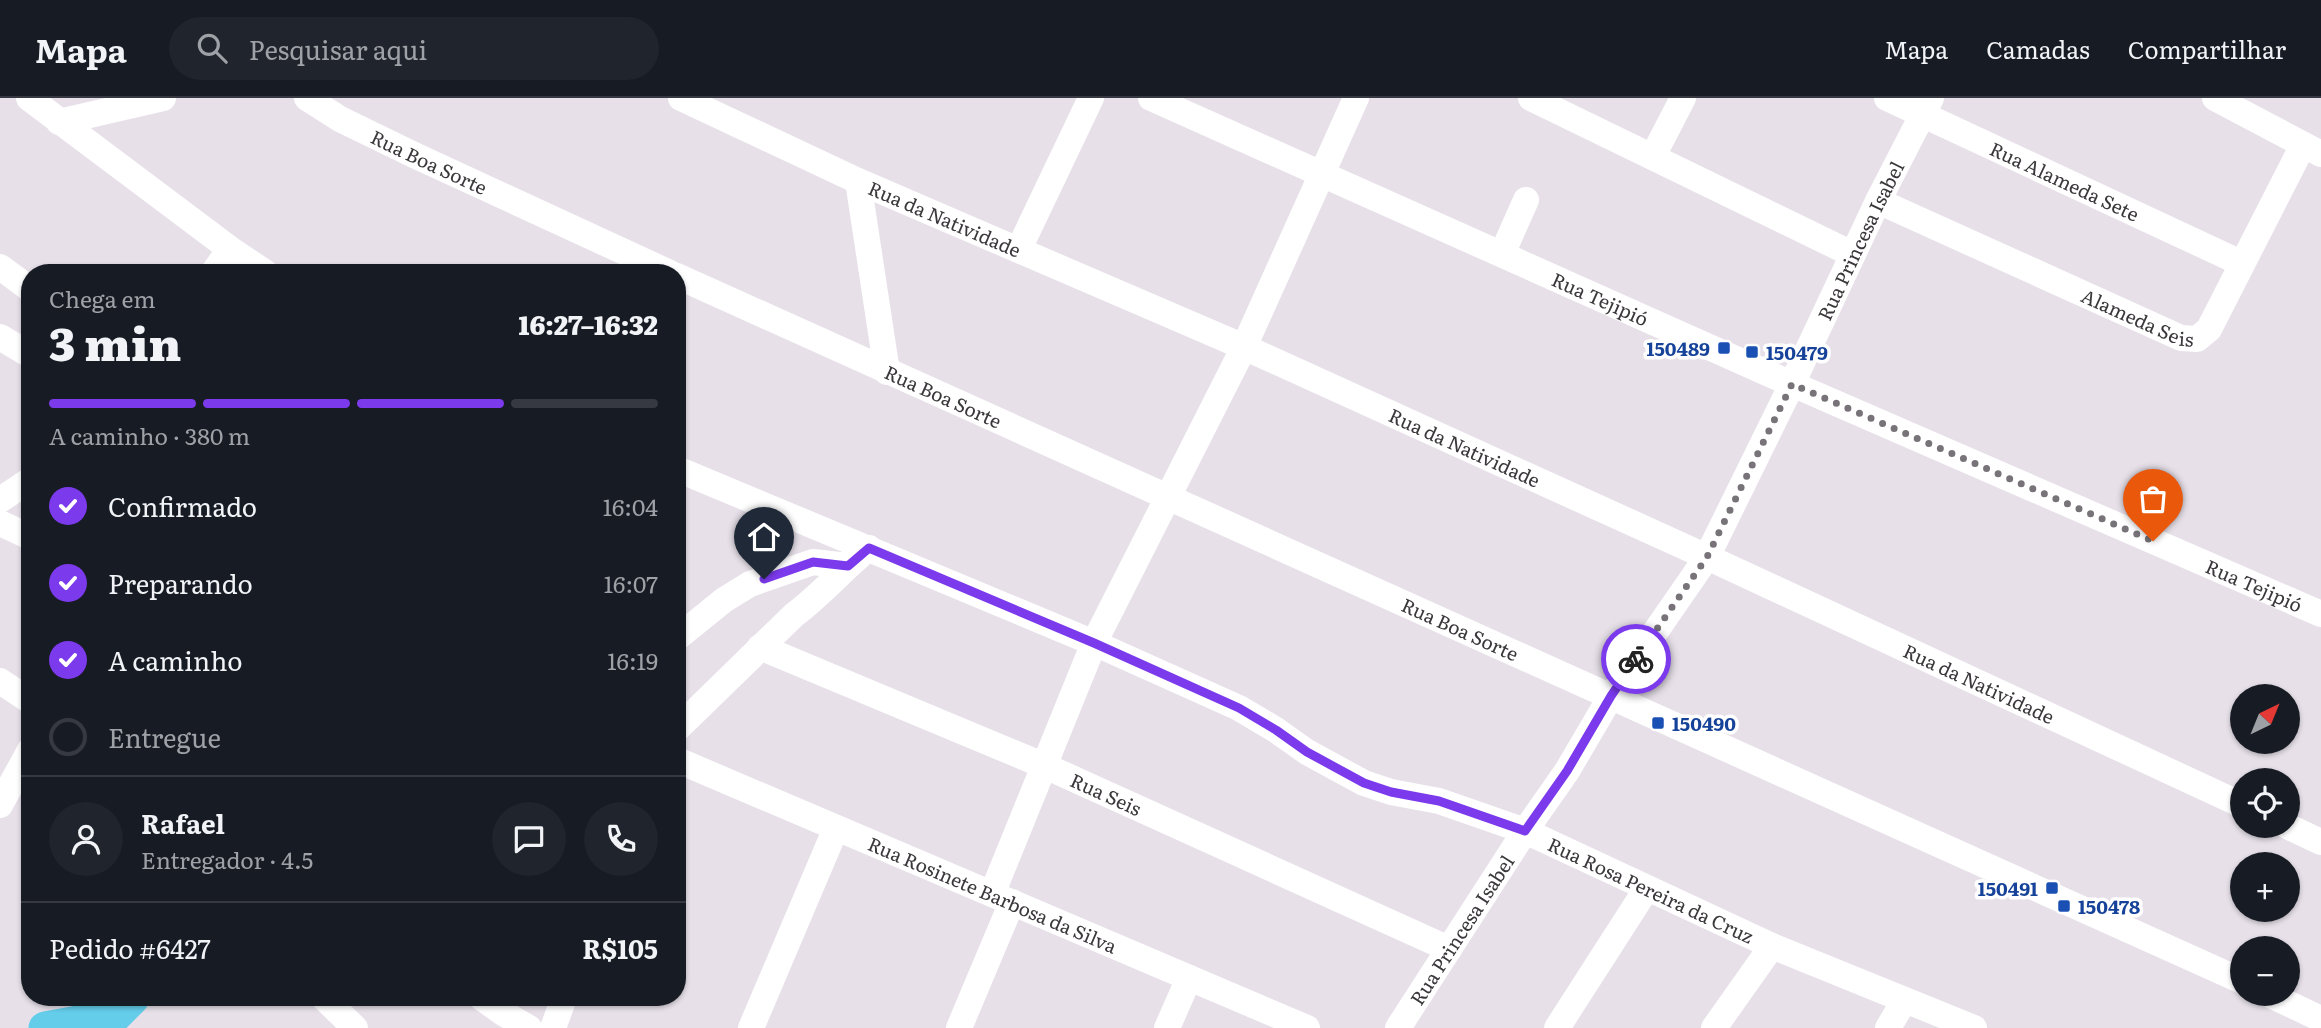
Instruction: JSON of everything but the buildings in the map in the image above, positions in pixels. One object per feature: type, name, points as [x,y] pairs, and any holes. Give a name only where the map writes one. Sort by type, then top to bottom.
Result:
[{"type":"street","points":[[29,98],[252,264]]},
{"type":"street","points":[[59,122],[163,98]]},
{"type":"street","name":"Rua Boa Sorte","points":[[307,98],[340,118],[414,155],[650,264]]},
{"type":"street","name":"Rua da Natividade","points":[[681,98],[858,181],[1244,347],[1707,557],[2230,799]]},
{"type":"street","points":[[1019,249],[1091,98]]},
{"type":"street","name":"Rua Tejipió","points":[[1151,98],[1792,384],[2321,614]]},
{"type":"street","points":[[959,1028],[1045,766],[1094,643],[1244,347],[1356,98]]},
{"type":"street","points":[[1531,98],[1852,254]]},
{"type":"street","points":[[1653,156],[1683,98]]},
{"type":"street","name":"Rua Alameda Sete","points":[[1887,98],[1926,106],[2241,264]]},
{"type":"street","points":[[2215,98],[2312,150]]},
{"type":"street","name":"Rua Princesa Isabel","points":[[1398,1028],[1525,831],[1567,771],[1611,696],[1707,557],[1926,106]]},
{"type":"street","name":"Alameda Seis","points":[[1878,201],[2181,338],[2197,339],[2209,329],[2241,264],[2312,150]]},
{"type":"street","points":[[858,181],[887,372]]},
{"type":"street","points":[[1502,254],[1526,200]]},
{"type":"street","points":[[219,264],[230,249]]},
{"type":"street","points":[[0,267],[21,282]]},
{"type":"street","name":"Rua Boa Sorte","points":[[686,280],[2230,976]]},
{"type":"street","points":[[0,337],[21,350]]},
{"type":"street","name":"Rua Rosa Pereira da Cruz","points":[[686,473],[1094,643],[1239,708],[1307,752],[1364,783],[1391,792],[1439,801],[1525,831],[1772,946],[1974,1028]]},
{"type":"street","points":[[0,500],[21,486]]},
{"type":"street","points":[[0,523],[21,533]]},
{"type":"street","points":[[686,720],[760,647],[869,548]]},
{"type":"street","points":[[686,631],[724,600],[750,584],[813,562],[848,566]]},
{"type":"street","name":"Rua Seis","points":[[760,647],[1045,766],[1449,949]]},
{"type":"street","points":[[0,681],[21,695]]},
{"type":"street","name":"Rua Rosinete Barbosa da Silva","points":[[686,764],[1307,1028]]},
{"type":"street","points":[[0,805],[21,766]]},
{"type":"street","points":[[751,1028],[836,828]]},
{"type":"street","points":[[2300,832],[2321,842]]},
{"type":"street","points":[[1557,1028],[1647,888]]},
{"type":"street","points":[[1714,1028],[1772,946]]},
{"type":"street","points":[[1167,1028],[1189,978]]},
{"type":"street","points":[[1888,1028],[1904,1001]]},
{"type":"street","points":[[332,1006],[355,1028]]},
{"type":"street","points":[[493,1006],[529,1028]]},
{"type":"street","points":[[553,1028],[561,1006]]},
{"type":"street","points":[[2293,1006],[2321,1019]]},
{"type":"waterway","points":[[45,1028],[116,1015],[125,1006]]},
{"type":"way so far","points":[[1636,659],[1707,557],[1792,384],[2153,541]]},
{"type":"place","name":"150489","points":[[1724,348]]},
{"type":"place","name":"150479","points":[[1752,352]]},
{"type":"place","name":"150490","points":[[1658,723]]},
{"type":"place","name":"150491","points":[[2052,888]]},
{"type":"place","name":"150478","points":[[2064,906]]},
{"type":"route","points":[[764,579],[813,562],[848,566],[869,548],[1094,643],[1239,708],[1307,752],[1364,783],[1391,792],[1439,801],[1525,831],[1567,771],[1636,659]]}]
